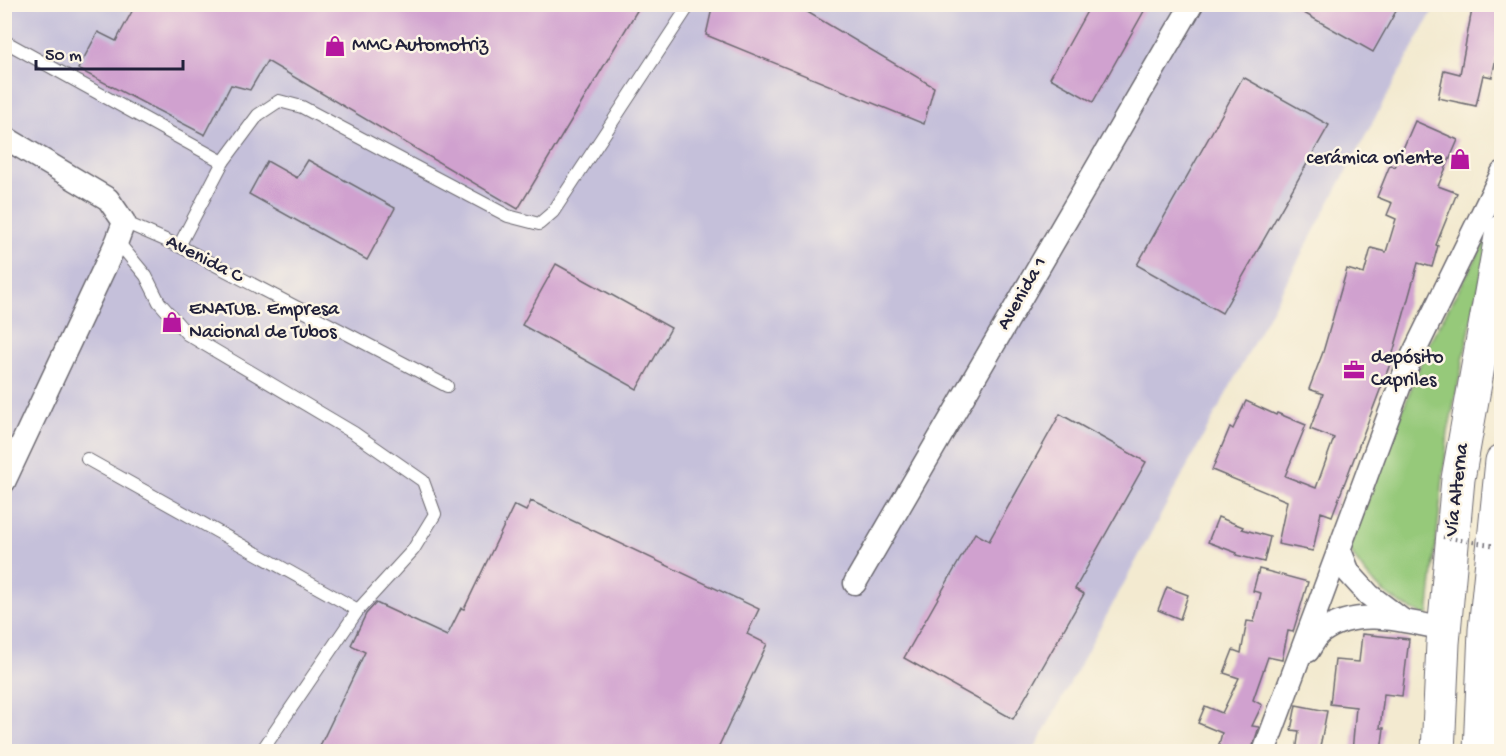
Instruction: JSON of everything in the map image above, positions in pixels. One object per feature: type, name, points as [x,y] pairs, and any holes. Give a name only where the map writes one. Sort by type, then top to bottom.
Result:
[{"type":"highway","name":"Vía Alterna","points":[[1438,752],[1444,629],[1458,479],[1502,231]]},
{"type":"highway","name":"Vía Alterna","points":[[1480,752],[1493,630],[1502,461]]},
{"type":"street","name":"Avenida 1","points":[[855,583],[1192,4]]},
{"type":"street","name":"Avenida C","points":[[4,137],[108,199],[121,231]]},
{"type":"street","points":[[1264,752],[1406,369],[1502,173]]},
{"type":"street","points":[[4,482],[121,231]]},
{"type":"street","points":[[1339,548],[1349,573],[1369,595],[1402,620]]},
{"type":"street","points":[[1293,675],[1320,633],[1346,619],[1374,617],[1444,629]]},
{"type":"lane","points":[[178,246],[223,162],[258,115],[279,100],[303,107],[508,216],[539,224],[553,212],[690,4]]},
{"type":"lane","points":[[4,41],[223,162]]},
{"type":"lane","points":[[121,231],[159,302],[187,334],[354,433],[423,481],[435,514],[413,550],[358,610],[261,752]]},
{"type":"lane","name":"Avenida C","points":[[121,231],[178,246],[447,386]]},
{"type":"lane","points":[[87,459],[358,610]]},
{"type":"path","points":[[1443,537],[1502,547]]},
{"type":"shaded area","points":[[4,5],[1436,5],[1033,752],[5,751]]},
{"type":"green space","points":[[1490,233],[1448,432],[1428,617],[1403,605],[1382,591],[1365,573],[1349,549],[1427,347]]},
{"type":"building","points":[[136,4],[641,4],[518,209],[267,61],[250,90],[231,85],[205,135],[78,69],[98,32],[116,41]]},
{"type":"building","points":[[713,4],[794,4],[934,87],[924,124],[706,35]]},
{"type":"building","points":[[1091,4],[1148,4],[1093,102],[1050,78]]},
{"type":"building","points":[[1288,4],[1400,4],[1373,52]]},
{"type":"building","points":[[1473,4],[1502,4],[1502,45],[1499,44],[1492,77],[1483,75],[1476,106],[1438,98],[1444,70],[1460,74]]},
{"type":"building","points":[[1243,77],[1329,125],[1222,313],[1137,265]]},
{"type":"building","points":[[1415,121],[1458,140],[1438,186],[1457,193],[1436,245],[1438,246],[1432,267],[1418,263],[1390,364],[1332,516],[1321,512],[1313,551],[1278,544],[1287,501],[1212,470],[1230,427],[1233,429],[1246,401],[1276,415],[1277,413],[1306,425],[1285,476],[1316,488],[1334,438],[1310,429],[1323,394],[1309,389],[1323,352],[1347,269],[1364,274],[1371,248],[1386,252],[1396,219],[1387,215],[1392,203],[1377,197],[1390,165],[1395,167]]},
{"type":"building","points":[[308,160],[395,208],[367,260],[249,194],[267,161],[297,178]]},
{"type":"building","points":[[556,264],[671,328],[637,389],[522,325]]},
{"type":"building","points":[[1060,414],[1146,462],[1075,589],[1084,594],[1013,719],[904,658],[975,533],[989,541]]},
{"type":"building","points":[[531,501],[759,609],[747,634],[767,644],[716,752],[317,752],[365,652],[351,645],[366,614],[376,603],[447,636],[461,608],[464,609],[514,505],[526,511]]},
{"type":"building","points":[[1218,517],[1243,527],[1242,529],[1270,537],[1264,562],[1236,555],[1237,553],[1208,542]]},
{"type":"building","points":[[1259,569],[1308,582],[1293,632],[1288,631],[1282,660],[1268,657],[1253,700],[1262,705],[1252,726],[1259,727],[1251,752],[1217,752],[1222,733],[1198,723],[1205,706],[1222,713],[1239,678],[1224,673],[1233,650],[1241,653],[1247,621],[1254,622],[1261,593],[1253,591]]},
{"type":"building","points":[[1167,587],[1188,595],[1180,619],[1158,610]]},
{"type":"building","points":[[1362,634],[1409,639],[1402,696],[1384,694],[1380,728],[1384,728],[1381,752],[1352,752],[1356,707],[1330,704],[1335,660],[1359,662]]},
{"type":"building","points":[[1296,705],[1327,711],[1319,752],[1296,752],[1299,731],[1291,730]]},
{"type":"place","name":"MMC Automotriz","points":[[335,46]]},
{"type":"place","name":"cerámica oriente","points":[[1460,159]]},
{"type":"place","name":"ENATUB. Empresa Nacional de Tubos","points":[[172,322]]},
{"type":"place","name":"depósito Capriles","points":[[1354,370]]}]
